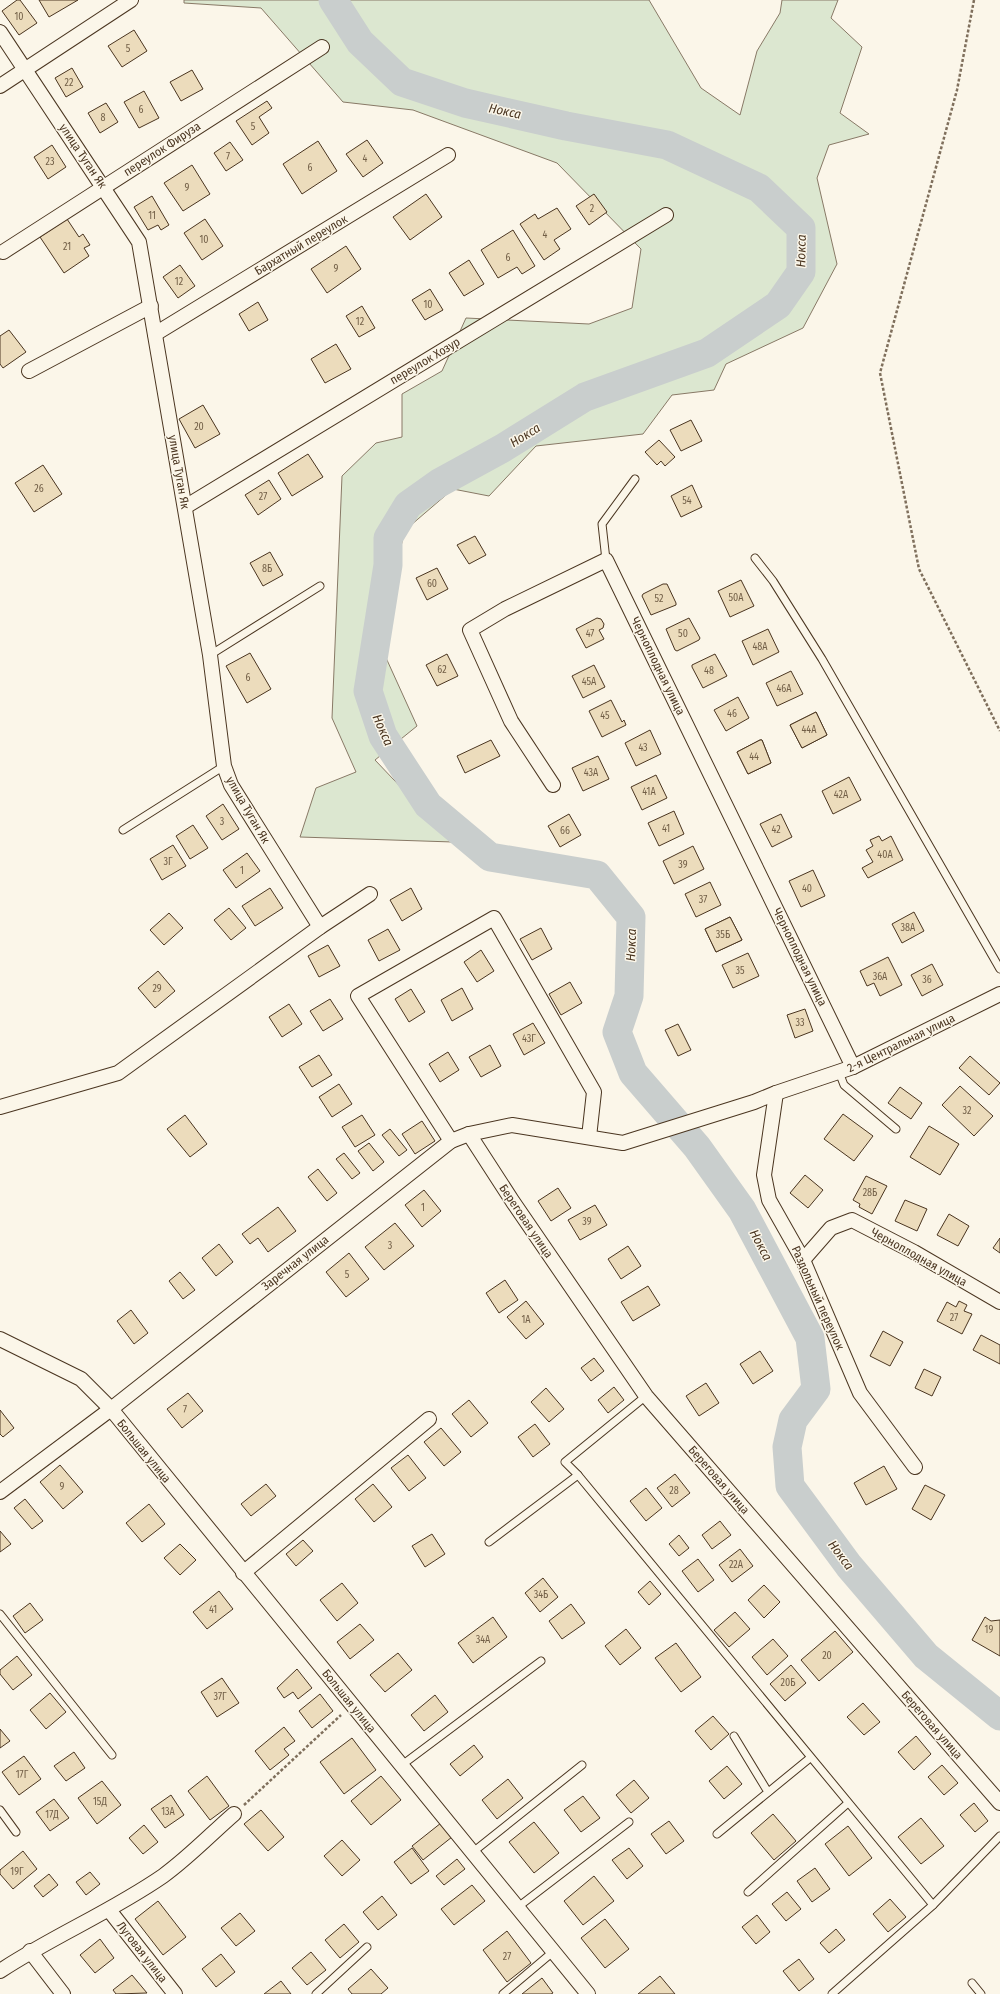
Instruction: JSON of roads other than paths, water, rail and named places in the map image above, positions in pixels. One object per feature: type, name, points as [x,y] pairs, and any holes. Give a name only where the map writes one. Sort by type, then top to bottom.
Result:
[{"type":"street","points":[[0,86],[131,0]]},
{"type":"street","name":"улица Туган Як","points":[[0,32],[140,242],[210,655],[224,766],[231,785],[320,927]]},
{"type":"street","name":"переулок Фируза","points":[[3,252],[322,47]]},
{"type":"street","name":"Бархатный переулок","points":[[155,334],[448,156]]},
{"type":"street","name":"переулок Хозур","points":[[185,507],[666,215]]},
{"type":"street","points":[[29,371],[151,306]]},
{"type":"street","points":[[553,785],[511,721],[470,630],[505,609],[606,560]]},
{"type":"street","name":"Черноплодная улица","points":[[606,560],[853,1067]]},
{"type":"street","points":[[0,1107],[118,1073],[320,927],[370,894]]},
{"type":"street","points":[[451,1141],[358,996],[494,918],[594,1092],[589,1137]]},
{"type":"street","name":"2-я Центральная улица","points":[[623,1143],[754,1102],[853,1067],[1000,994]]},
{"type":"street","name":"Раздольный переулок","points":[[776,1093],[764,1175],[769,1200],[803,1260],[860,1393],[915,1467]]},
{"type":"street","name":"Заречная улица","points":[[0,1492],[110,1409],[451,1141],[470,1134],[512,1125],[623,1143]]},
{"type":"street","name":"Береговая улица","points":[[470,1134],[513,1202],[646,1396],[1000,1802]]},
{"type":"street","name":"Черноплодная улица","points":[[803,1260],[831,1228],[852,1220],[914,1252],[1000,1302]]},
{"type":"street","name":"Большая улица","points":[[0,1339],[81,1380],[110,1409],[588,1994]]},
{"type":"street","points":[[243,1573],[429,1419]]},
{"type":"street","points":[[0,1971],[30,1951],[109,1910],[164,1875],[234,1814]]},
{"type":"street","name":"Луговая улица","points":[[109,1910],[175,1994]]},
{"type":"street","points":[[30,1951],[63,1994]]},
{"type":"lane","points":[[606,560],[602,524],[635,479]]},
{"type":"lane","points":[[755,558],[773,580],[822,659],[1000,969]]},
{"type":"lane","points":[[210,655],[320,586]]},
{"type":"lane","points":[[123,830],[224,766]]},
{"type":"lane","points":[[839,1072],[844,1085],[896,1129]]},
{"type":"lane","points":[[646,1396],[565,1462],[578,1475],[932,1905]]},
{"type":"lane","points":[[489,1542],[578,1475]]},
{"type":"lane","points":[[0,1614],[112,1754]]},
{"type":"lane","points":[[402,1765],[541,1662]]},
{"type":"lane","points":[[734,1736],[768,1792]]},
{"type":"lane","points":[[717,1834],[810,1758]]},
{"type":"lane","points":[[473,1852],[582,1765]]},
{"type":"lane","points":[[748,1892],[848,1803]]},
{"type":"lane","points":[[0,1810],[16,1832]]},
{"type":"lane","points":[[518,1907],[630,1822]]},
{"type":"lane","points":[[832,1994],[932,1905],[1000,1836]]},
{"type":"lane","points":[[316,1994],[367,1947]]},
{"type":"lane","points":[[503,1994],[554,1951]]},
{"type":"lane","points":[[972,1983],[981,1994]]},
{"type":"waterway","name":"Нокса","points":[[333,0],[360,42],[402,82],[465,103],[566,126],[667,145],[759,188],[801,228],[801,272],[778,305],[707,353],[585,397],[503,448],[439,483],[408,505],[388,538],[388,565],[368,691],[383,736],[428,805],[490,857],[597,875],[631,917],[629,996],[617,1032],[633,1073],[697,1147],[742,1210],[810,1338],[816,1389],[793,1420],[787,1447],[790,1486],[849,1566],[926,1656],[1000,1716]]}]
